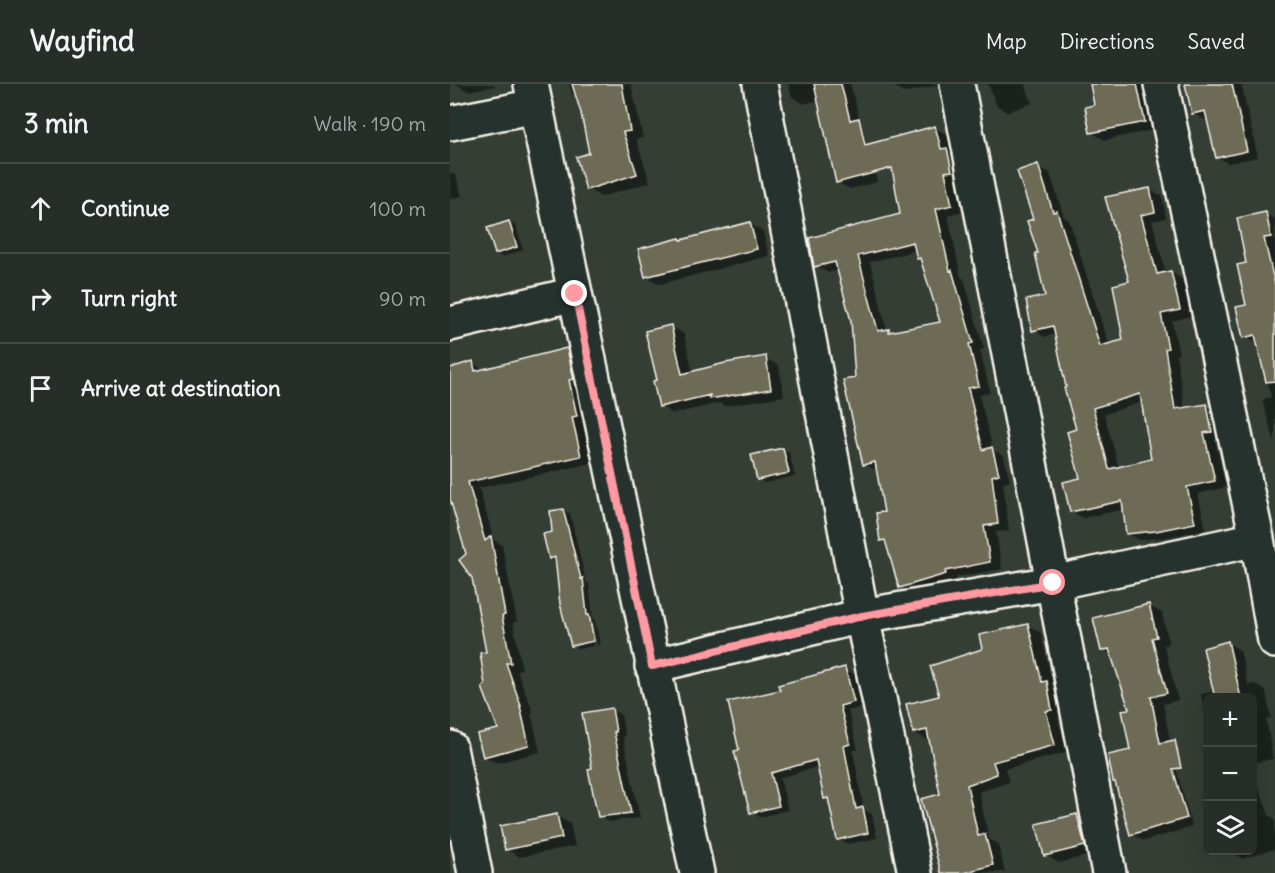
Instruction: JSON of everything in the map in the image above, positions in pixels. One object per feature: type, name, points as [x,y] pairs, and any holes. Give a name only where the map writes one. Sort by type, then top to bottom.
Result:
[{"type":"street","points":[[760,84],[862,616],[915,873]]},
{"type":"street","points":[[957,84],[1109,873]]},
{"type":"street","points":[[1161,84],[1257,539],[1275,641]]},
{"type":"street","points":[[450,123],[534,95],[697,873]]},
{"type":"street","points":[[450,324],[575,294]]},
{"type":"street","points":[[652,666],[862,616],[1053,583],[1257,539]]},
{"type":"street","points":[[450,747],[475,873]]},
{"type":"building","points":[[572,84],[622,84],[630,131],[623,132],[637,174],[586,190],[576,157],[589,153],[581,113]]},
{"type":"building","points":[[814,84],[841,84],[850,120],[859,118],[865,145],[935,126],[941,149],[947,148],[952,171],[945,172],[952,205],[936,209],[950,271],[952,270],[973,343],[969,344],[979,386],[968,388],[983,450],[992,447],[999,474],[992,476],[998,524],[984,526],[990,562],[945,571],[946,574],[899,588],[885,540],[880,541],[876,513],[884,512],[875,462],[863,465],[843,380],[855,378],[851,321],[835,262],[814,267],[809,238],[900,214],[892,168],[836,183]],"holes":[[[913,242],[917,259],[920,258],[940,322],[889,332],[889,329],[878,331],[858,256]]]},
{"type":"building","points":[[1090,84],[1137,84],[1145,122],[1090,133],[1085,107],[1094,105]]},
{"type":"building","points":[[1185,84],[1232,84],[1247,151],[1216,158],[1205,111],[1192,114]]},
{"type":"building","points":[[1038,164],[1053,212],[1057,211],[1100,346],[1123,340],[1113,285],[1129,281],[1105,197],[1150,188],[1155,212],[1141,215],[1157,274],[1171,271],[1180,310],[1161,314],[1168,348],[1165,349],[1175,409],[1207,404],[1212,432],[1204,433],[1215,481],[1187,487],[1195,523],[1126,534],[1122,501],[1070,512],[1063,482],[1080,478],[1067,432],[1076,429],[1064,388],[1066,387],[1053,326],[1032,331],[1026,300],[1045,296],[1035,253],[1038,253],[1027,221],[1033,219],[1017,171]],"holes":[[[1140,394],[1151,459],[1109,469],[1093,408]]]},
{"type":"building","points":[[1266,212],[1271,237],[1264,238],[1275,285],[1275,381],[1266,382],[1255,335],[1243,338],[1236,307],[1246,305],[1237,265],[1246,263],[1237,218]]},
{"type":"building","points":[[509,221],[517,247],[495,254],[487,228]]},
{"type":"building","points":[[750,222],[757,249],[645,277],[638,249]]},
{"type":"building","points":[[671,325],[682,374],[766,356],[771,389],[709,399],[710,395],[659,407],[653,381],[657,380],[645,331]]},
{"type":"building","points":[[567,348],[574,379],[569,380],[577,416],[572,417],[581,456],[468,482],[485,541],[491,536],[511,663],[506,663],[521,706],[529,745],[483,757],[477,734],[498,729],[482,687],[485,685],[480,653],[486,652],[472,578],[459,560],[466,554],[450,499],[450,368],[473,361],[475,371]]},
{"type":"building","points":[[783,448],[789,473],[757,480],[751,455]]},
{"type":"building","points":[[563,509],[581,579],[583,578],[587,615],[589,615],[594,641],[571,646],[560,604],[555,557],[549,559],[543,534],[552,532],[550,511]]},
{"type":"building","points":[[1149,604],[1157,637],[1152,638],[1167,693],[1151,697],[1160,743],[1175,740],[1181,768],[1173,769],[1187,818],[1130,835],[1115,782],[1113,782],[1108,755],[1130,750],[1122,710],[1129,709],[1109,649],[1101,651],[1093,618]]},
{"type":"building","points":[[1028,624],[1042,682],[1047,681],[1052,710],[1046,711],[1055,745],[993,762],[997,774],[967,785],[978,836],[985,834],[993,865],[963,873],[941,873],[921,799],[940,794],[927,730],[913,733],[906,704],[939,696],[930,666],[982,649],[979,635]]},
{"type":"building","points":[[1228,641],[1240,693],[1214,693],[1203,648]]},
{"type":"building","points":[[845,667],[854,702],[840,706],[850,744],[844,746],[856,809],[863,807],[868,833],[837,840],[828,798],[824,799],[816,760],[771,773],[779,806],[750,813],[734,751],[739,750],[728,702],[780,690],[778,685]]},
{"type":"building","points":[[612,708],[616,732],[614,732],[631,813],[598,817],[588,769],[592,768],[582,713]]},
{"type":"building","points":[[557,814],[562,838],[505,850],[500,826]]},
{"type":"building","points":[[1077,814],[1085,846],[1044,856],[1036,824]]},
{"type":"route","points":[[575,294],[652,666],[862,616],[1053,583]]}]
